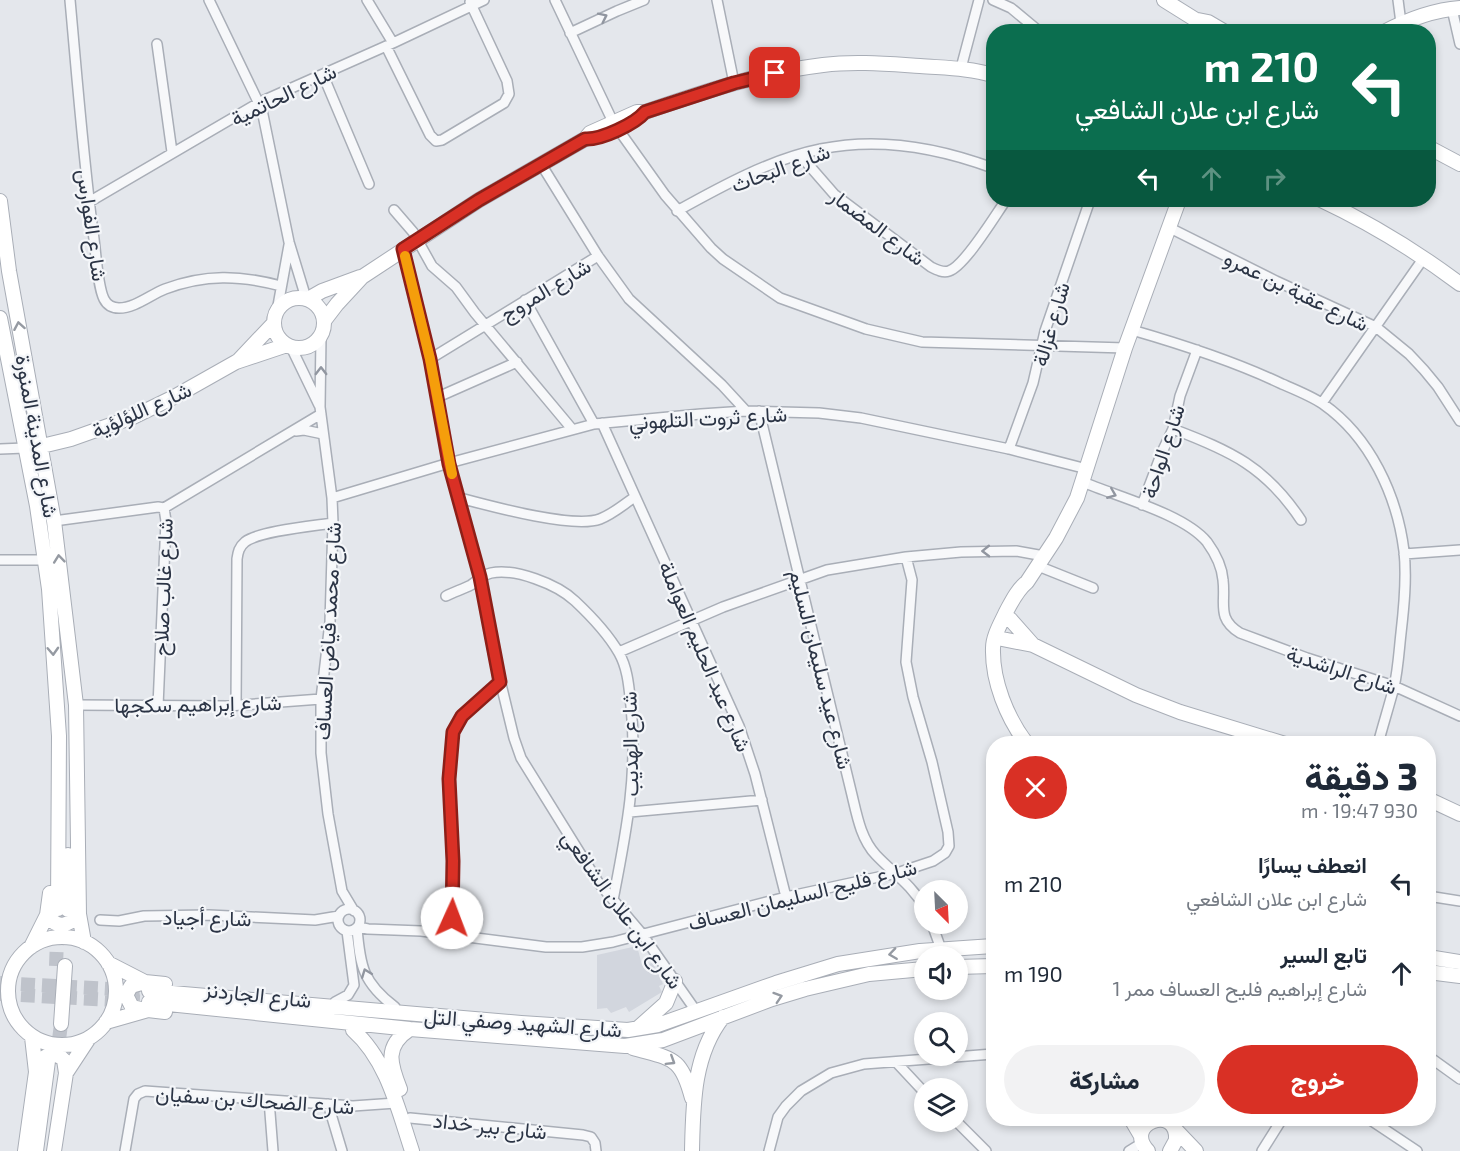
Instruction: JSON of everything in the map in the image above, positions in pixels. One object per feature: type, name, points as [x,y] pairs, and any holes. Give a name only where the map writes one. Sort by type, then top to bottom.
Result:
[{"type":"street","name":"شارع الفوارس","points":[[70,0],[89,202],[103,297],[112,308],[127,306],[165,289],[193,281],[225,276],[255,279],[281,286]]},
{"type":"street","points":[[209,0],[260,102],[278,180],[289,242],[307,298],[320,308],[324,321]]},
{"type":"street","points":[[367,0],[390,45],[430,135],[436,141],[442,140],[504,103],[509,94],[507,81],[471,3]]},
{"type":"street","name":"شارع الحاتمية","points":[[89,202],[260,102],[390,45],[471,3],[484,0]]},
{"type":"street","points":[[555,0],[615,126],[677,211],[723,259],[780,298],[866,329],[922,342],[1125,348]]},
{"type":"street","points":[[717,0],[734,83]]},
{"type":"street","points":[[960,68],[979,0]]},
{"type":"street","points":[[993,0],[1011,8],[1030,24]]},
{"type":"street","points":[[1164,0],[1200,24]]},
{"type":"street","points":[[1398,0],[1401,23],[1456,9],[1460,44]]},
{"type":"street","points":[[570,33],[640,1]]},
{"type":"street","points":[[1196,20],[1211,24]]},
{"type":"street","points":[[157,44],[172,153]]},
{"type":"street","points":[[289,242],[275,317],[275,332],[280,340],[289,346],[302,348],[313,344],[321,336],[324,321],[362,277],[417,239],[585,139],[594,140],[615,126],[640,117],[645,112],[734,83],[794,69],[825,65],[864,63],[960,68],[986,74]]},
{"type":"street","points":[[322,75],[369,184]]},
{"type":"street","name":"شارع البحاث","points":[[677,211],[727,184],[800,154],[841,145],[892,145],[923,148],[986,166]]},
{"type":"street","points":[[1436,151],[1460,164]]},
{"type":"street","name":"شارع المضمار","points":[[800,154],[815,175],[834,194],[931,267],[940,271],[949,271],[965,258],[1001,207]]},
{"type":"street","points":[[541,164],[598,256]]},
{"type":"street","name":"شارع المدينة المنورة","points":[[0,201],[11,282],[54,521],[76,705],[63,912],[31,946]]},
{"type":"street","name":"شارع غزالة","points":[[1009,449],[1033,383],[1041,346],[1084,207]]},
{"type":"street","points":[[994,657],[1027,582],[1067,519],[1085,475],[1125,348],[1177,207]]},
{"type":"street","points":[[1336,207],[1362,219],[1460,284]]},
{"type":"street","points":[[394,210],[413,232],[429,263],[456,286],[485,325],[572,429]]},
{"type":"street","name":"شارع عقبة بن عمرو","points":[[1170,228],[1285,286],[1376,327],[1409,354],[1424,370],[1445,396],[1460,421]]},
{"type":"street","name":"شارع ابن علان الشافعي","points":[[403,249],[430,359],[449,464],[480,577],[500,682],[521,758],[584,862],[642,934],[696,1011]]},
{"type":"street","name":"شارع المروج","points":[[430,359],[598,256],[620,288],[641,312],[681,347],[746,411]]},
{"type":"street","points":[[1322,403],[1423,259]]},
{"type":"street","points":[[275,317],[284,302],[295,298],[307,298],[362,277]]},
{"type":"street","name":"شارع عبد الحليم العواملة","points":[[525,300],[598,424],[635,497],[739,726],[762,800],[786,897]]},
{"type":"street","name":"شارع اللؤلؤية","points":[[236,362],[275,317]]},
{"type":"street","name":"شارع المدينة المنورة","points":[[0,318],[37,506],[52,617],[55,684],[51,879],[63,912],[84,942]]},
{"type":"street","points":[[1132,330],[1239,364],[1322,403],[1357,435],[1374,459],[1396,515],[1404,554],[1403,614],[1394,686],[1380,736]]},
{"type":"street","name":"شارع محمد فياض العساف","points":[[321,336],[320,411],[332,498],[333,523],[330,622],[321,699],[323,772],[342,891],[338,922],[344,929]]},
{"type":"street","name":"شارع اللؤلؤية","points":[[42,446],[71,439],[133,417],[236,362],[289,346]]},
{"type":"street","name":"شارع محمد فياض العساف","points":[[289,346],[320,411]]},
{"type":"street","name":"شارع الواحة","points":[[1197,350],[1180,396],[1173,429],[1158,460],[1142,505],[1183,523],[1209,544],[1222,573],[1226,622]]},
{"type":"street","points":[[438,397],[517,362]]},
{"type":"street","points":[[164,508],[293,431],[320,411]]},
{"type":"street","name":"شارع ثروت التلهوني","points":[[332,498],[572,429],[598,424],[701,414],[759,411],[819,413],[861,418],[1009,449],[1085,475],[1142,505]]},
{"type":"street","name":"شارع عيد سليمان السليم","points":[[759,411],[852,795],[864,836],[876,855],[914,892]]},
{"type":"street","points":[[1173,429],[1229,452],[1250,465],[1278,489],[1301,520]]},
{"type":"street","points":[[293,431],[304,430],[323,434]]},
{"type":"street","points":[[0,449],[25,448]]},
{"type":"street","points":[[460,498],[555,519],[588,522],[609,514],[635,497]]},
{"type":"street","name":"شارع غالب صلاح","points":[[54,521],[164,508],[166,530],[158,706]]},
{"type":"street","points":[[236,705],[237,559],[239,549],[246,541],[259,536],[333,523]]},
{"type":"street","points":[[1404,554],[1460,550]]},
{"type":"street","points":[[618,652],[800,578],[827,570],[906,557],[961,552],[1028,553],[1093,588]]},
{"type":"street","name":"شارع فليح السليمان العساف","points":[[357,921],[378,929],[561,948],[613,942],[786,897],[897,873],[933,861],[945,853],[949,846],[948,832],[932,762],[908,679],[906,662],[912,580],[906,557]]},
{"type":"street","points":[[0,560],[45,560]]},
{"type":"street","name":"شارع الهديب","points":[[446,596],[465,588],[480,577],[497,573],[533,578],[551,584],[568,594],[580,605],[618,652],[629,684],[634,730],[634,768],[630,812],[613,900]]},
{"type":"street","points":[[1022,736],[1012,722],[1004,703],[996,674],[993,648],[1003,618],[1020,587],[1027,582]]},
{"type":"street","points":[[1010,620],[1033,645]]},
{"type":"street","name":"شارع الراشدية","points":[[1226,622],[1240,633],[1394,686],[1460,716]]},
{"type":"street","points":[[1002,639],[1033,645],[1156,703],[1245,736]]},
{"type":"street","name":"شارع المدينة المنورة","points":[[63,912],[71,673]]},
{"type":"street","points":[[452,935],[453,884],[449,779],[453,732],[462,716],[500,682]]},
{"type":"street","name":"شارع إبراهيم سكجها","points":[[76,705],[236,705],[321,699]]},
{"type":"street","points":[[630,812],[762,800]]},
{"type":"street","points":[[1436,803],[1460,814]]},
{"type":"street","name":"شارع محمد فياض العساف","points":[[342,891],[357,921],[359,950],[368,979],[379,995],[395,1007]]},
{"type":"street","points":[[1436,897],[1460,901]]},
{"type":"street","name":"شارع أجياد","points":[[100,920],[119,921],[144,916],[189,915],[315,920],[340,915],[347,910],[357,921]]},
{"type":"street","name":"شارع أجياد","points":[[315,920],[344,929]]},
{"type":"street","points":[[335,1002],[348,995],[354,985],[344,929],[357,921]]},
{"type":"street","points":[[36,1151],[57,1066],[89,1038],[106,1022],[113,1008],[116,993],[114,977],[108,963],[84,942],[57,938],[31,946],[16,962],[8,984],[10,1007],[14,1018],[32,1037],[46,1043],[61,1046],[75,1044],[89,1038]]},
{"type":"street","name":"شارع الشهيد وصفي التل","points":[[968,947],[986,946]]},
{"type":"street","name":"شارع الشهيد وصفي التل","points":[[148,996],[590,1029],[636,1029],[658,1025],[776,982],[838,964],[914,952]]},
{"type":"street","points":[[1436,958],[1460,962]]},
{"type":"street","points":[[0,969],[16,962]]},
{"type":"street","name":"شارع الجاردنز","points":[[108,963],[148,996],[353,1030],[405,1028]]},
{"type":"street","points":[[57,1024],[61,966]]},
{"type":"street","points":[[968,967],[986,966]]},
{"type":"street","name":"شارع الشهيد وصفي التل","points":[[148,996],[405,1028],[625,1046],[663,1040],[772,999],[838,980],[869,974],[914,970]]},
{"type":"street","points":[[1436,973],[1460,976]]},
{"type":"street","points":[[636,1029],[666,1003],[675,981]]},
{"type":"street","name":"شارع الجاردنز","points":[[106,1022],[148,996],[335,1002],[395,1007],[411,1014]]},
{"type":"street","points":[[0,1012],[14,1018]]},
{"type":"street","points":[[692,1151],[693,1103],[701,1054],[706,1042],[723,1017]]},
{"type":"street","points":[[405,1028],[391,1055],[394,1073],[421,1151]]},
{"type":"street","points":[[353,1030],[375,1054],[396,1103],[412,1151]]},
{"type":"street","points":[[25,1151],[36,1072],[32,1037]]},
{"type":"street","points":[[625,1046],[662,1056],[678,1064],[688,1082],[693,1103]]},
{"type":"street","points":[[36,1072],[42,1059],[54,1054],[64,1060],[57,1066],[44,1151]]},
{"type":"street","points":[[769,1151],[778,1117],[801,1091],[831,1073],[864,1064],[986,1055]]},
{"type":"street","points":[[896,1062],[914,1081]]},
{"type":"street","points":[[1436,1062],[1460,1079]]},
{"type":"street","points":[[54,1151],[57,1066]]},
{"type":"street","name":"شارع الضحاك بن سفيان","points":[[125,1151],[132,1104],[138,1094],[146,1091],[368,1106],[396,1103]]},
{"type":"street","points":[[269,1100],[273,1151]]},
{"type":"street","points":[[328,1104],[342,1151]]},
{"type":"street","name":"شارع بير خداد","points":[[410,1118],[583,1135],[591,1137],[596,1151]]},
{"type":"street","points":[[1135,1126],[1145,1146]]},
{"type":"street","points":[[1145,1146],[1143,1130],[1147,1126]]},
{"type":"street","points":[[1172,1126],[1177,1136],[1174,1150]]},
{"type":"street","points":[[1173,1126],[1196,1151]]},
{"type":"street","points":[[1262,1151],[1278,1126]]},
{"type":"street","points":[[1380,1126],[1417,1151]]},
{"type":"street","points":[[967,1132],[986,1151]]},
{"type":"street","points":[[1129,1151],[1145,1146]]},
{"type":"shaded area","points":[[637,946],[642,965],[653,963],[663,984],[659,986],[662,992],[629,1012],[626,1007],[611,1013],[607,1008],[597,1009],[597,955]]},
{"type":"tunnel","points":[[56,966],[58,914]]},
{"type":"tunnel","points":[[0,983],[149,991]]},
{"type":"tunnel","points":[[0,994],[149,1002]]},
{"type":"tunnel","points":[[56,1063],[61,1024]]},
{"type":"slow traffic","points":[[405,256],[430,359],[452,474]]},
{"type":"route","points":[[452,918],[453,861],[449,779],[453,732],[462,716],[500,682],[480,577],[449,464],[430,359],[403,249],[479,200],[585,139],[594,140],[617,130],[645,112],[690,96],[775,73]]}]
